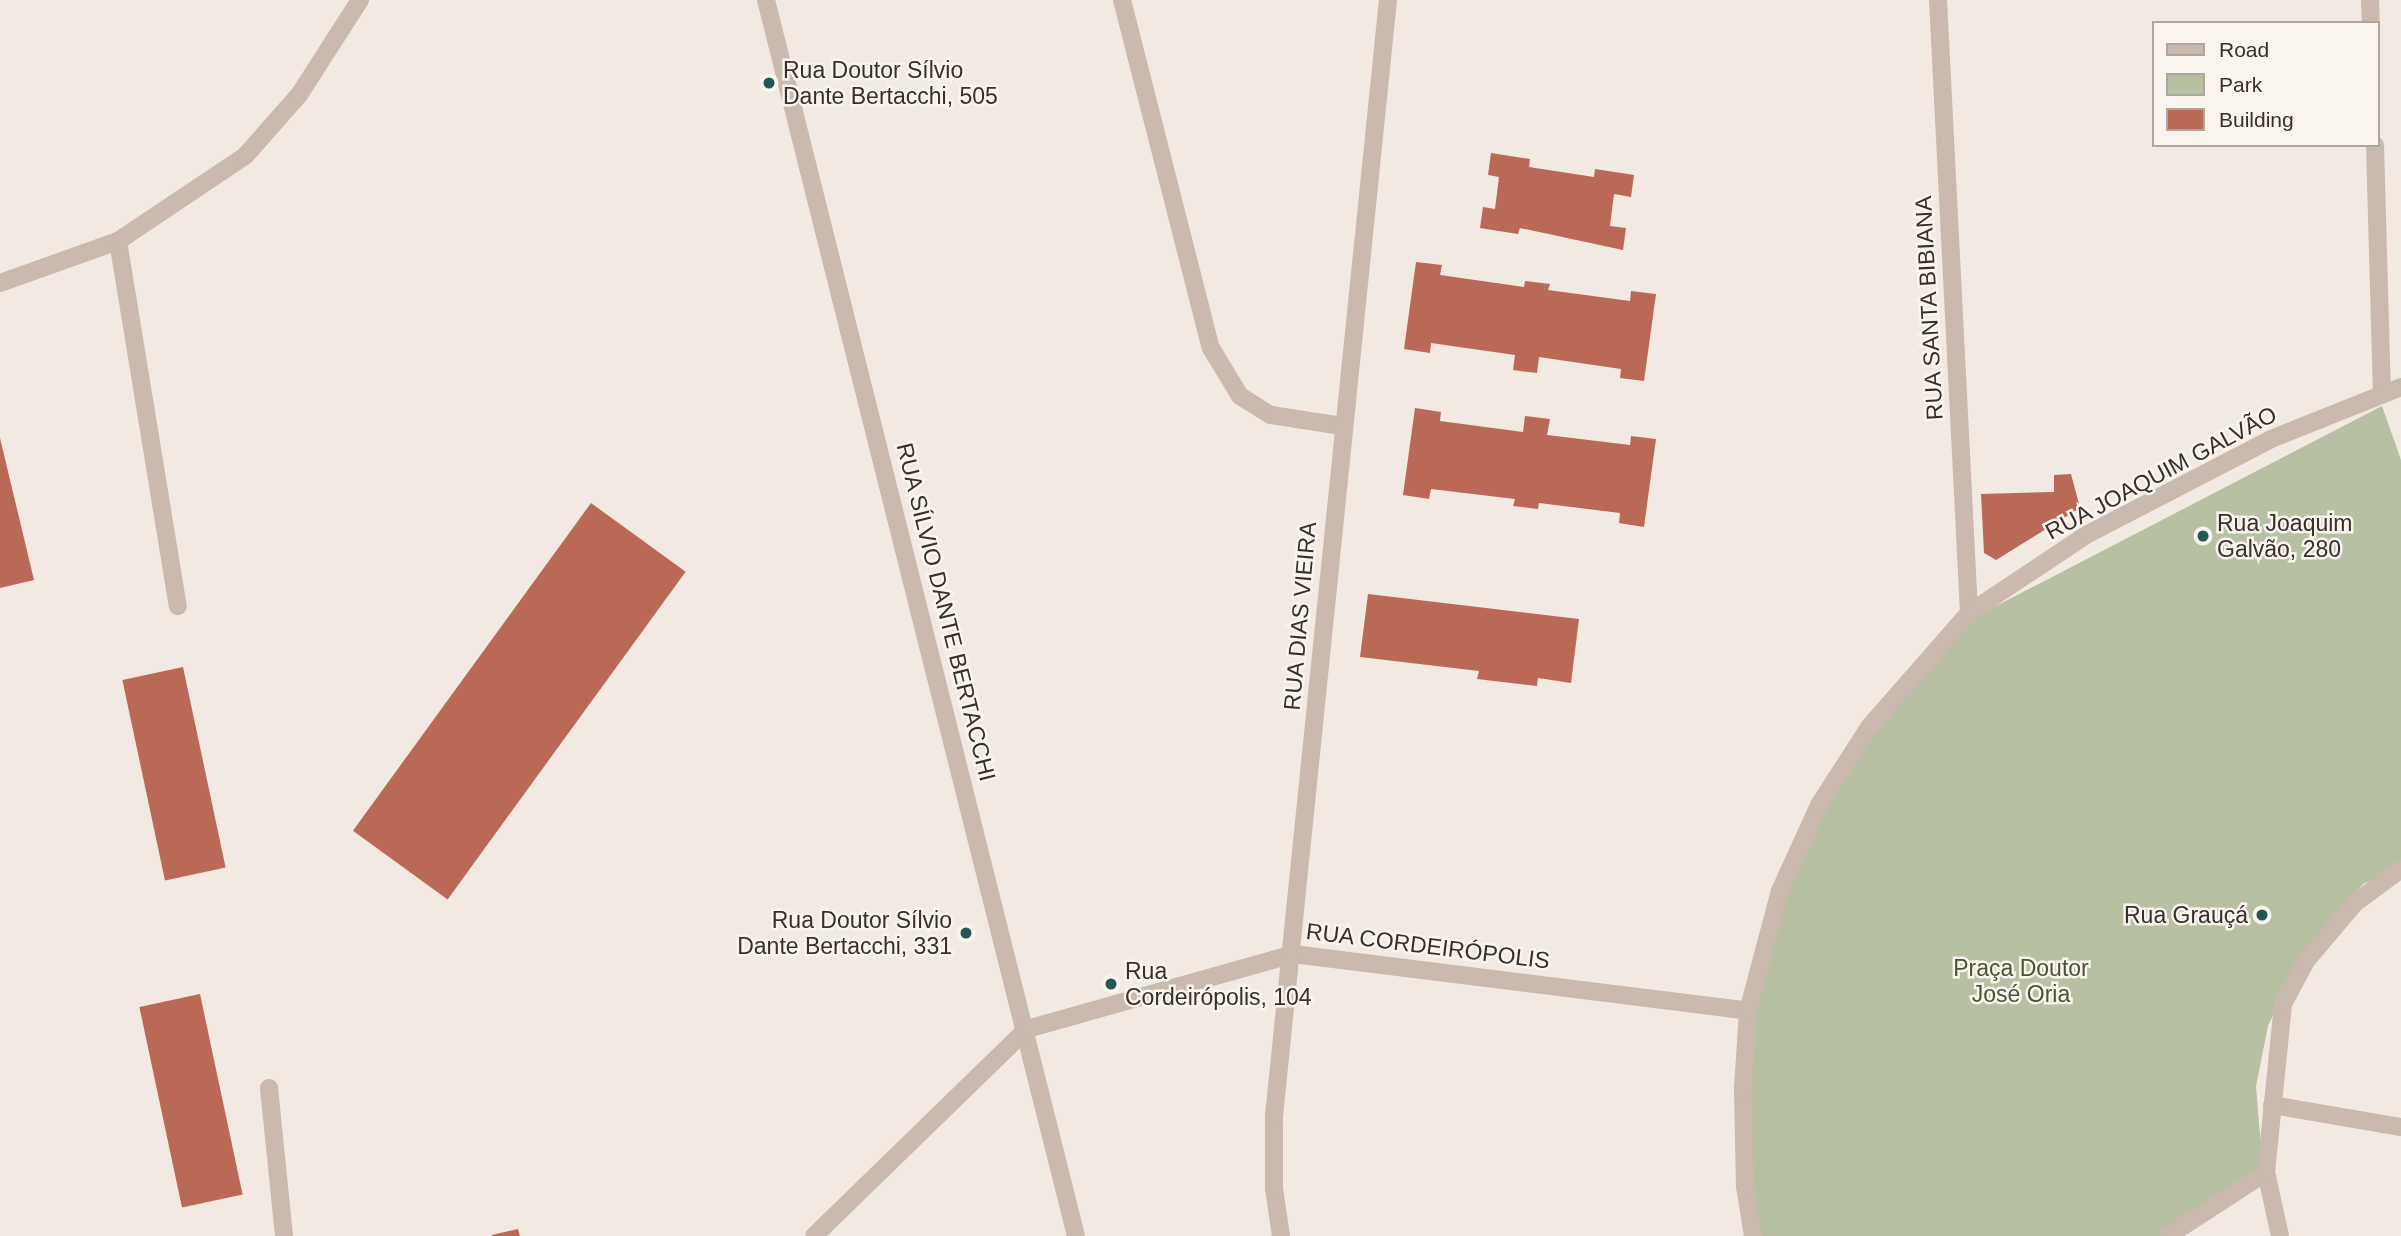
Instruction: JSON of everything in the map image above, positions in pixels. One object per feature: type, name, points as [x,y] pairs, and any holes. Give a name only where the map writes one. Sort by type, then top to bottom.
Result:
[{"type":"street","points":[[0,283],[118,241],[246,156],[299,95],[360,0]]},
{"type":"street","name":"RUA SÍLVIO DANTE BERTACCHI","points":[[766,0],[1027,1029],[1076,1236]]},
{"type":"street","points":[[1122,0],[1211,348],[1240,396],[1271,415],[1342,426]]},
{"type":"street","name":"RUA DIAS VIEIRA","points":[[1281,1236],[1274,1188],[1274,1116],[1293,954],[1342,426],[1388,0]]},
{"type":"street","name":"RUA SANTA BIBIANA","points":[[1938,0],[1969,613]]},
{"type":"street","points":[[2370,0],[2371,21]]},
{"type":"street","points":[[2375,147],[2382,393]]},
{"type":"street","points":[[118,241],[178,606]]},
{"type":"street","name":"RUA JOAQUIM GALVÃO","points":[[1753,1236],[1745,1185],[1743,1102],[1748,1011],[1780,891],[1819,805],[1870,726],[1969,613],[2088,534],[2271,439],[2401,387]]},
{"type":"street","points":[[2280,1236],[2266,1172],[2283,1004],[2306,961],[2355,903],[2401,869]]},
{"type":"street","name":"RUA CORDEIRÓPOLIS","points":[[1027,1029],[1293,954],[1748,1011]]},
{"type":"street","points":[[814,1236],[1027,1029]]},
{"type":"street","points":[[269,1088],[285,1236]]},
{"type":"street","points":[[2272,1105],[2401,1128]]},
{"type":"street","points":[[2168,1236],[2266,1172]]},
{"type":"green space","name":"Praça Doutor José Oria","points":[[2382,406],[2401,460],[2401,868],[2363,884],[2297,964],[2268,1026],[2256,1086],[2263,1172],[2166,1236],[1758,1236],[1748,1180],[1752,1013],[1788,880],[1839,777],[1971,619]]},
{"type":"building","points":[[1491,153],[1530,159],[1529,167],[1594,177],[1595,169],[1634,175],[1631,197],[1614,194],[1610,226],[1626,228],[1623,250],[1520,228],[1518,234],[1480,228],[1483,207],[1495,209],[1499,177],[1488,175]]},
{"type":"building","points":[[1416,262],[1442,265],[1440,275],[1524,287],[1525,281],[1550,284],[1548,290],[1630,301],[1631,291],[1656,294],[1644,381],[1620,378],[1621,369],[1539,357],[1537,373],[1513,370],[1515,355],[1431,343],[1430,353],[1404,349]]},
{"type":"building","points":[[1415,408],[1441,412],[1440,421],[1523,432],[1525,416],[1550,419],[1547,435],[1630,445],[1631,436],[1656,439],[1644,527],[1619,523],[1620,513],[1539,503],[1538,509],[1513,506],[1515,499],[1431,489],[1429,499],[1403,495]]},
{"type":"building","points":[[0,438],[34,580],[0,588]]},
{"type":"building","points":[[2071,474],[2080,508],[1996,560],[1984,553],[1981,494],[2054,492],[2054,475]]},
{"type":"building","points":[[591,503],[686,572],[448,899],[353,831]]},
{"type":"building","points":[[1368,594],[1579,619],[1571,683],[1538,678],[1537,686],[1477,679],[1479,671],[1360,657]]},
{"type":"building","points":[[183,667],[226,868],[165,880],[122,680]]},
{"type":"building","points":[[200,994],[243,1195],[182,1207],[139,1007]]},
{"type":"building","points":[[518,1229],[520,1236],[492,1236],[492,1235]]},
{"type":"place","name":"Rua Doutor Sílvio Dante Bertacchi, 505","points":[[769,83]]},
{"type":"place","name":"Rua Joaquim Galvão, 280","points":[[2203,536]]},
{"type":"place","name":"Rua Grauçá","points":[[2262,915]]},
{"type":"place","name":"Rua Doutor Sílvio Dante Bertacchi, 331","points":[[966,933]]},
{"type":"place","name":"Rua Cordeirópolis, 104","points":[[1111,984]]}]
